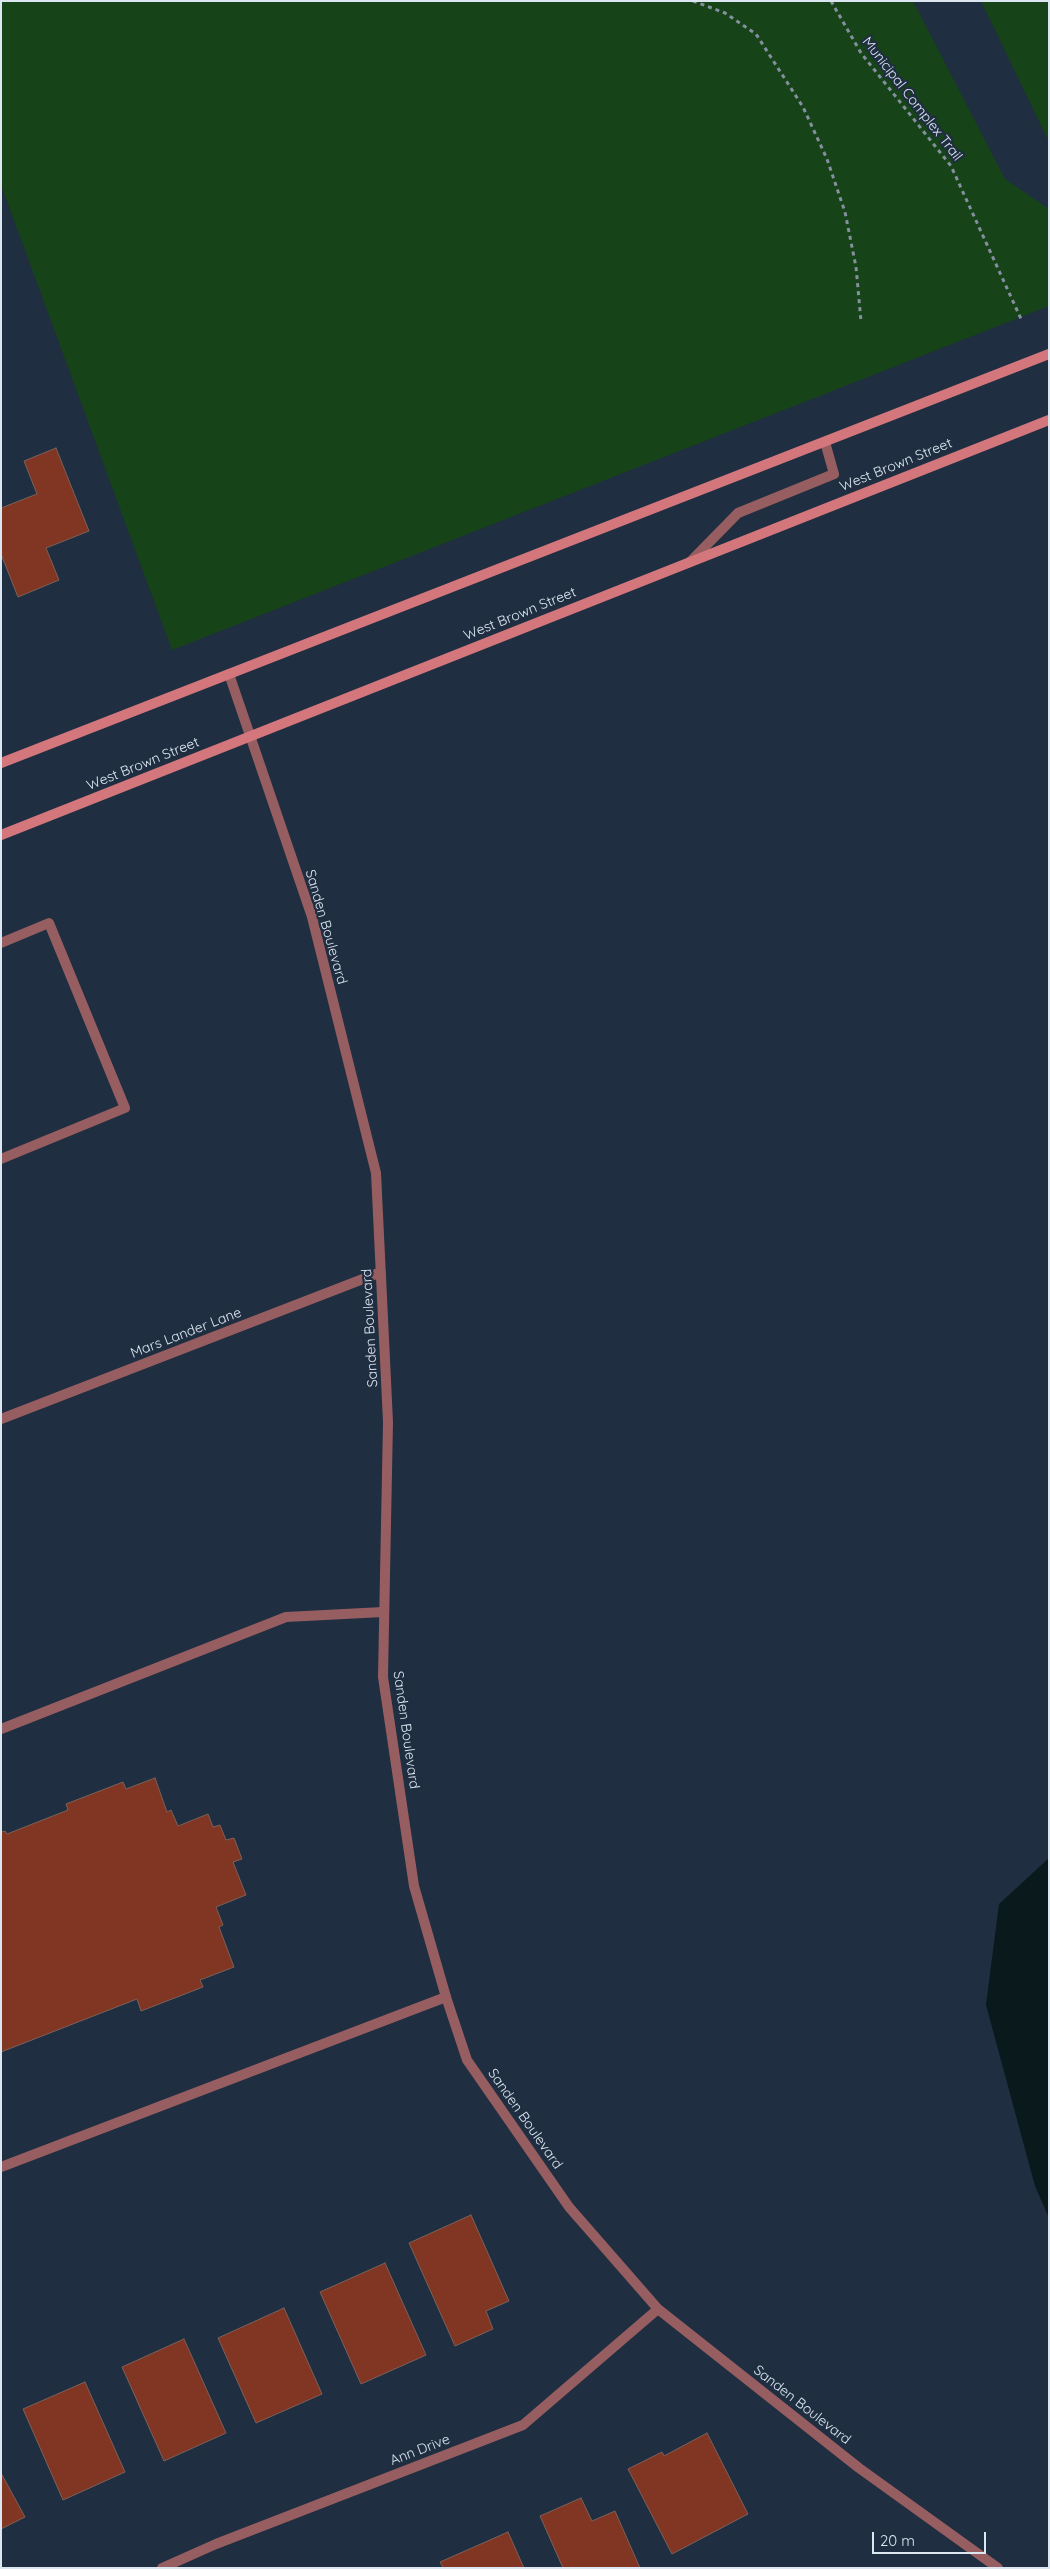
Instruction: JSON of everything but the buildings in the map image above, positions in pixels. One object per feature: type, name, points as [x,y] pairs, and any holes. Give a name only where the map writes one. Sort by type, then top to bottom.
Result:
[{"type":"main road","points":[[1,763],[1049,354]]},
{"type":"main road","name":"West Brown Street","points":[[1,835],[1049,420]]},
{"type":"street","points":[[690,562],[738,513],[834,474],[825,442]]},
{"type":"street","name":"Sanden Boulevard","points":[[229,674],[312,917],[376,1173],[388,1422],[383,1677],[414,1886],[446,1997],[467,2060],[569,2207],[658,2309],[859,2468],[998,2568]]},
{"type":"street","points":[[1,943],[49,923],[125,1108],[1,1159]]},
{"type":"street","name":"Mars Lander Lane","points":[[1,1419],[381,1272]]},
{"type":"street","points":[[1,1729],[286,1617],[383,1612]]},
{"type":"street","points":[[1,2167],[446,1997]]},
{"type":"street","name":"Ann Drive","points":[[162,2568],[216,2544],[524,2425],[658,2309]]},
{"type":"path","points":[[692,1],[725,13],[756,34],[804,107],[827,158],[845,212],[856,267],[861,321]]},
{"type":"path","name":"Municipal Complex Trail","points":[[832,1],[861,53],[951,166],[1022,321]]},
{"type":"green space","points":[[1,1],[913,1],[1005,179],[1049,209],[1049,306],[172,650],[1,185]]},
{"type":"green space","points":[[981,1],[1049,1],[1049,140],[1047,138]]},
{"type":"shaded area","points":[[1049,1858],[1049,2218],[1035,2186],[986,2005],[999,1904]]}]
